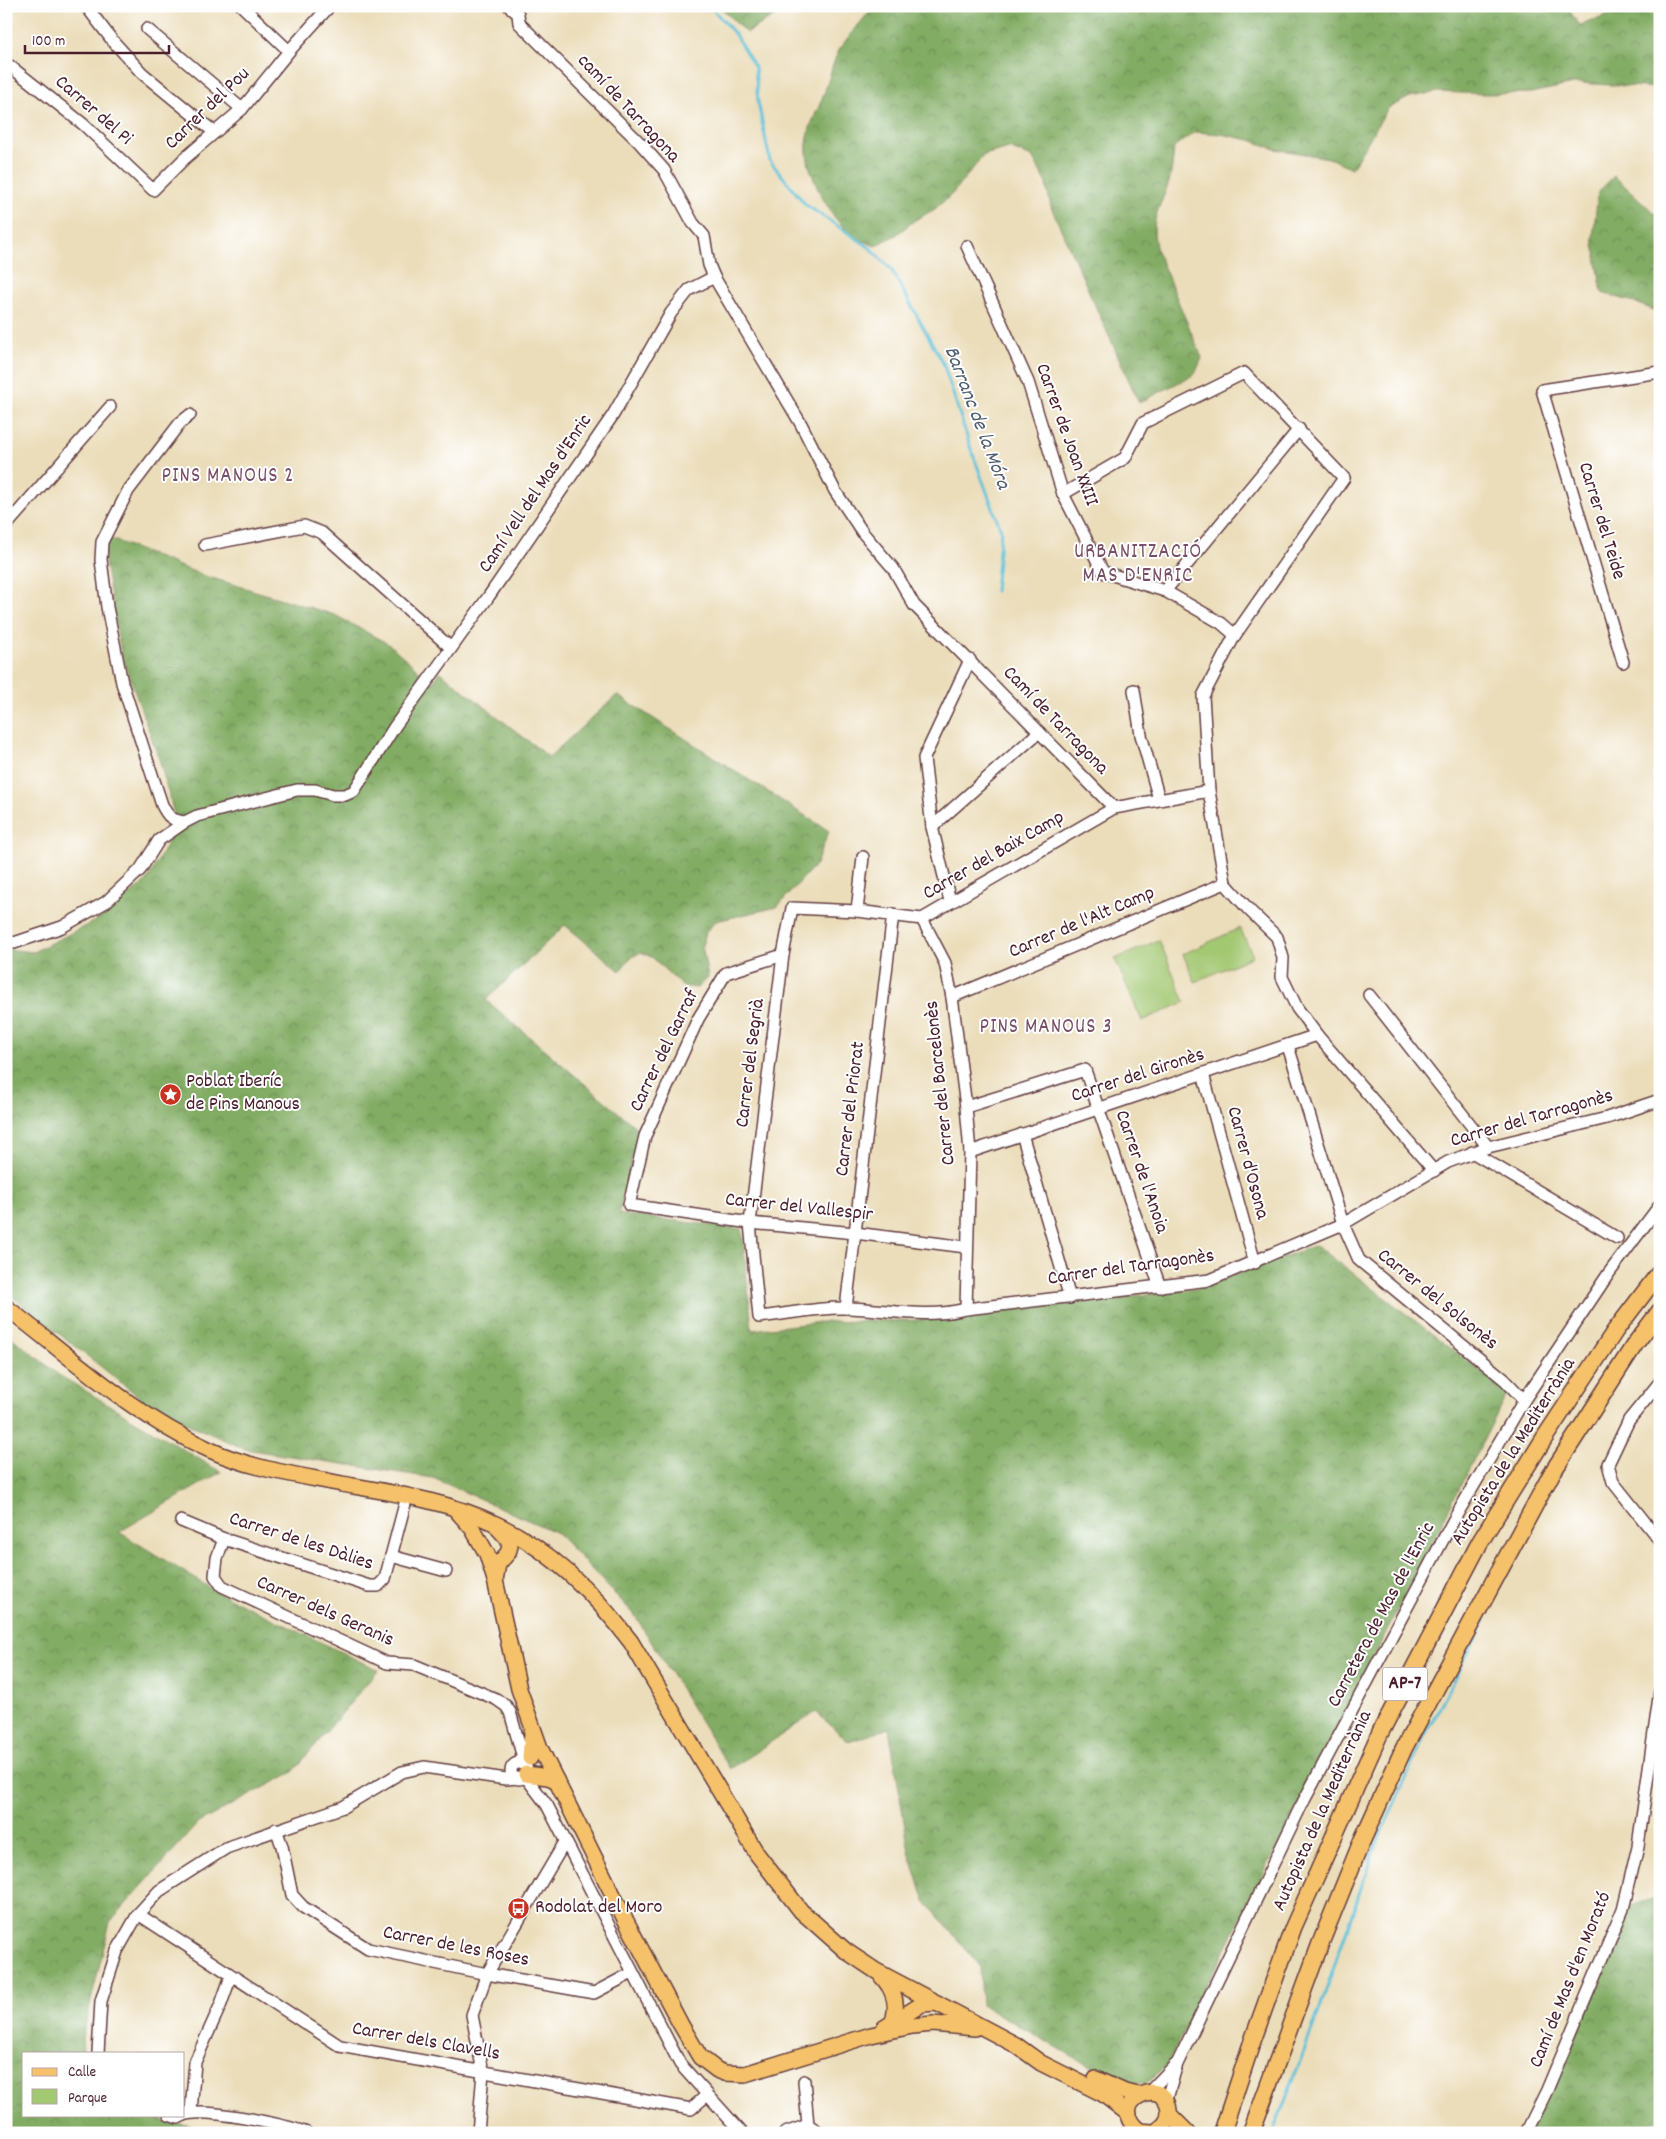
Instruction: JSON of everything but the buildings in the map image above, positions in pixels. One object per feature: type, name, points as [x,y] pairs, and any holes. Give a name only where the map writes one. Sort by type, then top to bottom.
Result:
[{"type":"highway","name":"Autopista de la Mediterrània","points":[[1222,2133],[1250,2045],[1293,1928],[1380,1733],[1480,1542],[1545,1437],[1610,1339],[1660,1272]]},
{"type":"highway","name":"AP-7","points":[[1251,2133],[1321,1942],[1361,1843],[1404,1748],[1552,1473],[1635,1344],[1660,1311]]},
{"type":"main road","points":[[6,1307],[130,1405],[211,1451],[269,1470],[408,1496],[454,1508],[504,1530],[542,1552],[586,1588],[607,1610],[631,1642],[758,1854],[782,1889],[826,1935],[876,1971],[1016,2045],[1041,2063],[1104,2094],[1129,2114],[1134,2127],[1140,2131],[1160,2132],[1166,2122],[1168,2108]]},
{"type":"main road","points":[[454,1508],[472,1528],[485,1551],[495,1580],[519,1689],[546,1760],[681,2025],[693,2047],[708,2064],[725,2073],[746,2074],[872,2035],[912,2026],[933,2024],[987,2030]]},
{"type":"main road","points":[[504,1530],[485,1539],[485,1551],[491,1558],[522,1548],[542,1552]]},
{"type":"main road","points":[[495,1580],[498,1564],[506,1554],[508,1538],[504,1530]]},
{"type":"main road","points":[[523,1772],[533,1730]]},
{"type":"main road","points":[[523,1772],[546,1760]]},
{"type":"main road","points":[[523,1772],[556,1780]]},
{"type":"main road","points":[[876,1971],[889,1985],[895,1997],[895,2016],[892,2024]]},
{"type":"main road","points":[[872,2035],[922,2004],[937,2004]]},
{"type":"main road","points":[[1016,2045],[1043,2053],[1110,2086],[1162,2097],[1168,2108],[1188,2133]]},
{"type":"main road","points":[[1129,2114],[1132,2102],[1144,2094]]},
{"type":"street","points":[[86,6],[112,40],[142,73],[214,132]]},
{"type":"street","points":[[242,6],[289,51]]},
{"type":"street","name":"camí de Tarragona","points":[[510,6],[518,14],[519,23],[640,143],[664,170],[693,223],[704,236],[709,265],[714,277]]},
{"type":"street","name":"Carrer del Pou","points":[[153,190],[214,132],[242,109],[326,8]]},
{"type":"street","points":[[147,29],[242,109]]},
{"type":"street","name":"Carrer del Pi","points":[[6,64],[83,124],[153,190]]},
{"type":"street","name":"Carrer de Joan XXIII","points":[[967,246],[1028,382],[1063,494],[1103,572],[1165,591],[1221,623],[1234,635]]},
{"type":"street","points":[[714,277],[801,424],[834,491],[863,533],[893,568],[914,605],[970,660],[924,758],[932,827],[950,901]]},
{"type":"street","name":"Camí Vell del Mas d'Enric","points":[[6,942],[14,942],[62,927],[106,902],[140,870],[159,840],[185,822],[224,808],[267,799],[296,790],[315,790],[333,795],[345,795],[354,791],[395,726],[613,415],[671,313],[689,290],[714,277]]},
{"type":"street","name":"Carrer del Teide","points":[[1623,662],[1542,390],[1660,372]]},
{"type":"street","points":[[1063,494],[1125,458],[1143,423],[1244,374],[1299,429],[1344,478],[1234,635],[1203,696],[1209,790],[1225,883],[1249,910],[1277,936],[1282,958],[1282,977],[1297,1008],[1434,1171]]},
{"type":"street","points":[[6,526],[110,407]]},
{"type":"street","points":[[185,822],[172,820],[162,805],[122,682],[107,607],[101,560],[102,542],[128,491],[180,423],[190,415]]},
{"type":"street","points":[[1165,591],[1299,429]]},
{"type":"street","points":[[204,545],[304,526],[322,532],[451,648]]},
{"type":"street","name":"Camí de Tarragona","points":[[970,660],[1114,808]]},
{"type":"street","points":[[1134,690],[1141,735],[1159,799]]},
{"type":"street","points":[[932,827],[1038,732]]},
{"type":"street","name":"Carrer del Baix Camp","points":[[792,908],[894,914],[922,919],[950,901],[1114,808],[1209,790]]},
{"type":"street","points":[[857,911],[862,857]]},
{"type":"street","name":"Carrer de l'Alt Camp","points":[[952,998],[1225,883]]},
{"type":"street","name":"Carrer del Segrià","points":[[750,1223],[783,955],[792,908]]},
{"type":"street","name":"Carrer del Priorat","points":[[846,1308],[894,914]]},
{"type":"street","name":"Carrer del Barcelonès","points":[[922,919],[945,963],[952,998],[966,1107],[970,1152],[966,1247],[966,1309]]},
{"type":"street","name":"Carrer del Garraf","points":[[629,1205],[645,1136],[698,1019],[726,973],[783,955]]},
{"type":"street","points":[[1369,995],[1488,1147]]},
{"type":"street","name":"Carrer del Gironès","points":[[970,1152],[1318,1035]]},
{"type":"street","name":"Carrer del Solsonès","points":[[1288,1046],[1343,1224],[1359,1260],[1505,1380],[1524,1400]]},
{"type":"street","name":"Carrer de l'Anoia","points":[[966,1107],[1085,1070],[1160,1287]]},
{"type":"street","name":"Carrer d'Osona","points":[[1203,1074],[1255,1263]]},
{"type":"street","name":"Carrer del Tarragonès","points":[[750,1223],[759,1317],[846,1308],[904,1313],[948,1313],[966,1309],[1160,1287],[1210,1280],[1255,1263],[1343,1224],[1448,1162],[1472,1152],[1607,1118],[1660,1100]]},
{"type":"street","points":[[1022,1134],[1070,1298]]},
{"type":"street","points":[[1472,1152],[1617,1238]]},
{"type":"street","name":"Carrer del Vallespir","points":[[629,1205],[750,1223],[855,1233],[966,1247]]},
{"type":"street","name":"Carretera de Mas de l'Enric","points":[[1176,2064],[1300,1808],[1453,1521],[1524,1400],[1604,1280],[1660,1205]]},
{"type":"street","points":[[1660,1382],[1629,1420],[1608,1464],[1613,1482],[1660,1541]]},
{"type":"street","name":"Carrer de les Dàlies","points":[[181,1522],[224,1539],[369,1586],[378,1586],[385,1579],[408,1496]]},
{"type":"street","name":"Carrer dels Geranis","points":[[224,1539],[215,1576],[222,1586],[387,1663],[414,1665],[496,1699],[510,1712],[522,1754],[523,1772]]},
{"type":"street","name":"Carrer de les Dàlies","points":[[391,1556],[446,1571]]},
{"type":"street","name":"Camí de Mas d'en Morató","points":[[1526,2133],[1547,2090],[1624,1910],[1638,1846],[1660,1690]]},
{"type":"street","points":[[98,2052],[100,2001],[117,1951],[138,1914],[159,1891],[226,1848],[343,1807],[402,1772],[424,1767],[496,1776],[506,1779],[523,1772],[547,1805],[680,2064],[742,2133]]},
{"type":"street","name":"Carrer de les Roses","points":[[276,1830],[282,1846],[292,1895],[303,1907],[368,1949],[487,1974],[594,1993],[632,1973]]},
{"type":"street","points":[[478,2133],[482,2072],[472,2015],[487,1974],[565,1842]]},
{"type":"street","name":"Carrer dels Clavells","points":[[138,1914],[340,2046],[691,2109],[707,2095]]},
{"type":"street","points":[[231,1976],[221,2004],[194,2062],[186,2114],[240,2118],[294,2128],[307,2133]]},
{"type":"street","points":[[1144,2094],[1176,2064]]},
{"type":"street","points":[[1168,2108],[1176,2064]]},
{"type":"street","points":[[804,2081],[808,2125]]},
{"type":"street","points":[[785,2133],[808,2125]]},
{"type":"street","points":[[808,2125],[821,2133]]},
{"type":"green space","points":[[719,6],[792,6],[746,33]]},
{"type":"green space","points":[[870,6],[1573,6],[1570,12],[1580,25],[1636,6],[1660,6],[1660,88],[1578,83],[1531,93],[1437,92],[1410,97],[1388,108],[1352,168],[1329,158],[1275,149],[1250,140],[1221,134],[1195,132],[1174,147],[1170,178],[1156,215],[1154,231],[1157,251],[1202,358],[1195,374],[1139,403],[1051,207],[1045,180],[1032,157],[1009,148],[984,155],[952,194],[935,209],[915,220],[896,235],[875,246],[851,234],[843,227],[827,206],[814,180],[807,155],[809,133],[837,54],[869,12]]},
{"type":"green space","points":[[1614,176],[1652,211],[1660,215],[1660,315],[1658,312],[1634,302],[1602,293],[1593,238],[1598,192]]},
{"type":"green space","points":[[109,538],[202,575],[335,615],[390,645],[433,683],[440,672],[549,757],[617,695],[829,831],[816,864],[777,907],[716,921],[706,932],[702,946],[708,977],[697,988],[682,986],[653,958],[641,952],[629,959],[620,971],[565,925],[486,1000],[639,1130],[619,1214],[742,1229],[752,1330],[821,1322],[918,1320],[1196,1289],[1316,1245],[1508,1392],[1165,2068],[1144,2084],[1124,2085],[982,2005],[980,1966],[925,1901],[909,1852],[889,1728],[849,1742],[816,1712],[730,1769],[634,1614],[557,1533],[433,1478],[245,1449],[156,1410],[6,1292],[6,949],[33,952],[99,919],[147,881],[177,825],[160,762],[121,653],[105,563],[105,550]]},
{"type":"green space","points":[[1240,928],[1253,956],[1195,982],[1183,954]]},
{"type":"green space","points":[[1159,940],[1185,1002],[1142,1021],[1115,959]]},
{"type":"green space","points":[[6,1333],[59,1375],[221,1472],[119,1532],[215,1591],[378,1670],[293,1772],[198,1823],[110,1922],[82,2038],[83,2052],[22,2052],[22,2116],[145,2116],[222,2133],[6,2133]]},
{"type":"green space","points":[[1660,1897],[1660,2133],[1525,2133],[1630,1906]]},
{"type":"waterway","name":"Barranc de la Móra","points":[[710,6],[734,33],[755,67],[758,102],[770,161],[806,205],[869,247],[891,269],[943,363],[971,449],[1001,530],[995,591]]},
{"type":"waterway","points":[[1273,2133],[1318,2014],[1374,1850],[1426,1733],[1485,1620]]},
{"type":"place","name":"Poblat Iberíc de Pins Manous","points":[[170,1094]]},
{"type":"place","name":"Rodolat del Moro","points":[[519,1908]]},
{"type":"district","name":"PINS MANOUS 2","points":[[228,477]]},
{"type":"district","name":"URBANITZACIÓ MAS D'ENRIC","points":[[1138,565]]},
{"type":"district","name":"PINS MANOUS 3","points":[[1046,1028]]}]
